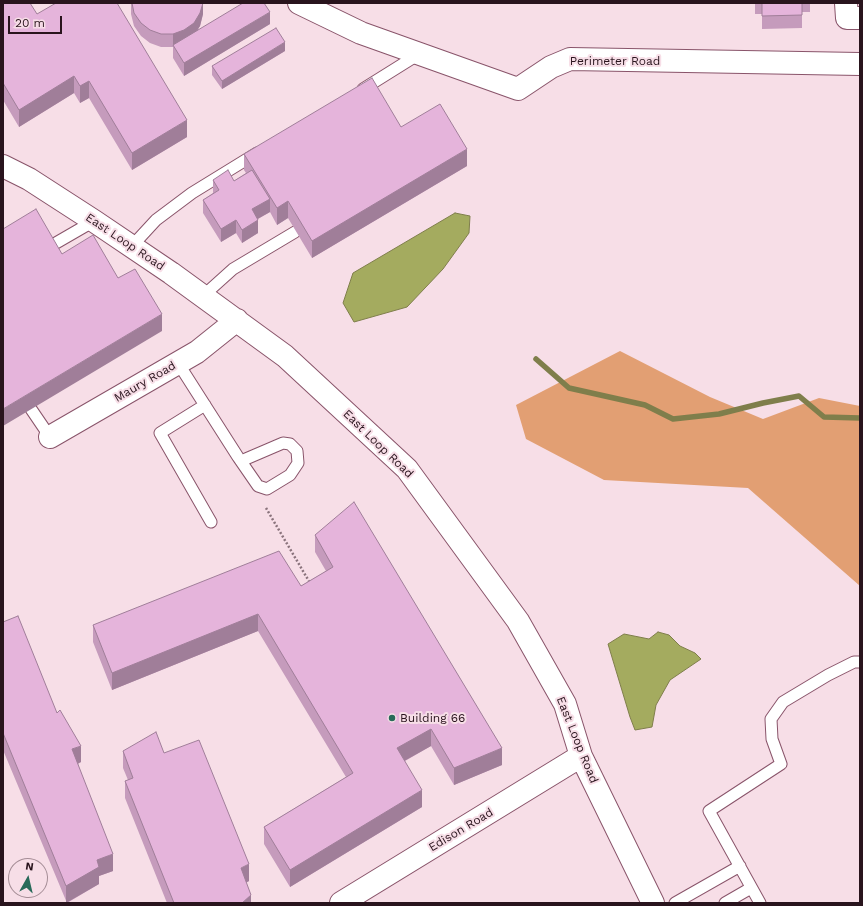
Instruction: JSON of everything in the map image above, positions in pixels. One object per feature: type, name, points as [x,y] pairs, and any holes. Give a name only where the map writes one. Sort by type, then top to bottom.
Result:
[{"type":"street","name":"Perimeter Road","points":[[299,3],[361,33],[518,89],[551,67],[570,59],[860,64]]},
{"type":"street","points":[[846,3],[847,18],[860,18]]},
{"type":"street","name":"East Loop Road","points":[[3,166],[29,178],[132,246],[237,320],[285,356],[407,469],[518,621],[565,704],[581,756],[653,903]]},
{"type":"street","name":"Maury Road","points":[[50,437],[197,352],[237,320]]},
{"type":"street","name":"Edison Road","points":[[341,903],[581,756]]},
{"type":"lane","points":[[352,95],[419,54]]},
{"type":"lane","points":[[132,246],[156,220],[192,193],[265,148]]},
{"type":"lane","points":[[49,247],[94,221]]},
{"type":"lane","points":[[203,296],[233,269],[295,232]]},
{"type":"lane","points":[[178,363],[241,461],[258,486],[267,489],[290,475],[298,464],[297,451],[290,444],[283,443],[241,461]]},
{"type":"lane","points":[[206,405],[160,433],[212,522]]},
{"type":"lane","points":[[31,409],[50,437]]},
{"type":"lane","points":[[760,903],[709,811],[781,764],[772,738],[771,719],[783,702],[828,675],[854,662],[860,662]]},
{"type":"lane","points":[[675,903],[740,866]]},
{"type":"lane","points":[[725,903],[751,888]]},
{"type":"path","points":[[266,508],[312,587]]},
{"type":"shaded area","points":[[455,213],[470,216],[469,233],[443,269],[407,307],[354,322],[343,303],[353,273]]},
{"type":"shaded area","points":[[620,351],[710,397],[763,419],[819,398],[860,406],[860,586],[748,488],[604,480],[526,439],[516,405]]},
{"type":"shaded area","points":[[658,632],[669,635],[680,646],[695,653],[701,659],[670,680],[656,705],[652,727],[635,730],[608,644],[624,634],[649,639]]},
{"type":"building","points":[[3,3],[30,3],[37,14],[56,3],[117,3],[187,120],[132,153],[89,81],[80,86],[74,76],[19,110],[3,83]]},
{"type":"building","points":[[132,3],[203,3],[200,13],[194,23],[184,30],[173,34],[161,34],[150,30],[141,23],[134,13]]},
{"type":"building","points":[[243,3],[264,3],[270,12],[184,63],[173,45]]},
{"type":"building","points":[[762,3],[802,3],[802,15],[762,16]]},
{"type":"building","points":[[276,28],[285,42],[222,81],[212,66]]},
{"type":"building","points":[[372,78],[401,127],[440,104],[467,149],[312,241],[288,201],[277,208],[244,154]]},
{"type":"building","points":[[228,170],[234,181],[252,170],[270,199],[252,209],[258,220],[242,230],[236,220],[221,229],[203,200],[219,190],[213,180]]},
{"type":"building","points":[[36,209],[62,254],[93,235],[118,278],[135,269],[162,314],[3,409],[3,229]]},
{"type":"building","name":"Building 66","points":[[354,502],[502,748],[454,768],[431,729],[397,748],[422,790],[290,870],[264,827],[353,773],[258,614],[112,673],[93,625],[279,551],[301,586],[333,567],[315,535]]},
{"type":"building","points":[[18,616],[57,713],[60,710],[81,746],[72,749],[113,854],[97,860],[99,867],[66,886],[3,733],[3,622]]},
{"type":"building","points":[[156,732],[164,753],[199,740],[249,864],[241,868],[251,895],[242,903],[174,903],[125,781],[133,778],[123,751]]},
{"type":"waterway","points":[[536,359],[569,388],[645,405],[673,419],[719,414],[799,396],[824,417],[860,418]]},
{"type":"place","name":"Building 66","points":[[392,718]]}]
